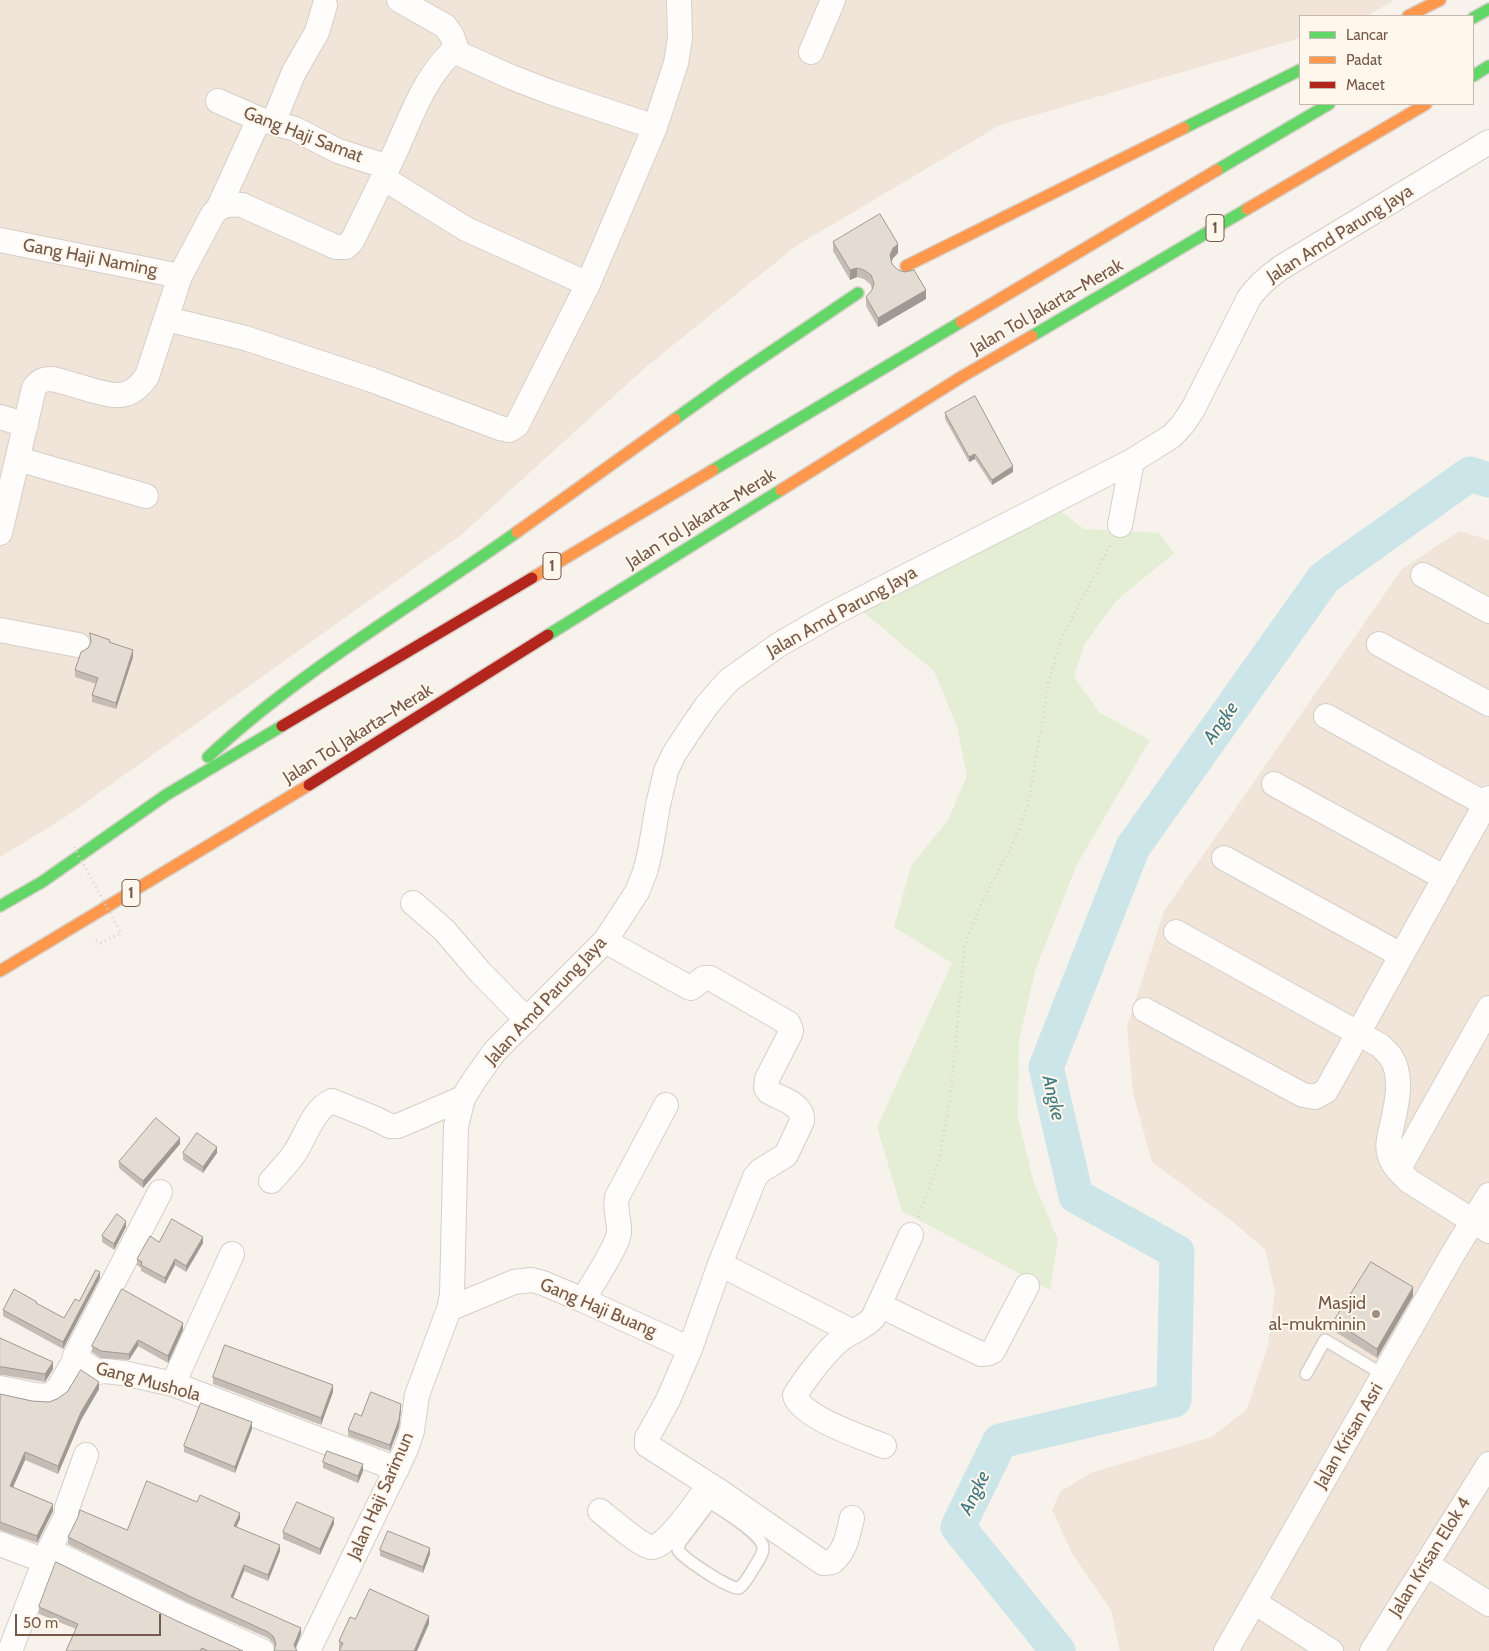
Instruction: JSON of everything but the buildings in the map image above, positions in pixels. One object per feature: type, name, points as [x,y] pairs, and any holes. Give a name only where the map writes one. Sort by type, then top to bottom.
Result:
[{"type":"highway","points":[[1410,15],[1440,0]]},
{"type":"highway","points":[[1474,17],[1489,9]]},
{"type":"highway","points":[[1474,75],[1489,66]]},
{"type":"highway","points":[[906,266],[1299,70]]},
{"type":"highway","name":"Jalan Tol Jakarta–Merak","points":[[0,906],[42,882],[166,795],[1327,105]]},
{"type":"highway","name":"Jalan Tol Jakarta–Merak","points":[[0,971],[262,814],[963,376],[1424,105]]},
{"type":"highway","points":[[166,795],[239,728],[347,648],[500,544],[738,374],[858,293]]},
{"type":"street","points":[[399,0],[445,26],[452,36],[458,54]]},
{"type":"street","points":[[167,319],[245,338],[273,347],[372,380],[508,430],[517,425],[588,284],[655,127],[676,63],[680,38],[679,0]]},
{"type":"street","points":[[812,52],[833,0]]},
{"type":"street","points":[[0,532],[34,388],[38,382],[44,379],[52,379],[110,395],[122,395],[132,392],[140,386],[147,376],[180,276],[317,32],[325,5]]},
{"type":"street","points":[[218,209],[225,205],[242,205],[336,247],[346,247],[352,241],[421,96],[439,64],[451,53],[458,54],[550,92],[655,127]]},
{"type":"street","name":"Gang Haji Samat","points":[[218,101],[266,121],[295,129],[385,172],[466,229],[588,284]]},
{"type":"street","name":"Jalan Amd Parung Jaya","points":[[450,1309],[452,1295],[456,1126],[463,1098],[495,1051],[604,941],[637,892],[645,872],[666,771],[674,754],[689,731],[708,704],[729,680],[780,644],[834,613],[1132,460],[1172,436],[1193,409],[1249,298],[1266,278],[1282,267],[1486,151]]},
{"type":"street","name":"Gang Haji Naming","points":[[0,240],[180,276]]},
{"type":"street","points":[[0,417],[26,425]]},
{"type":"street","points":[[18,459],[146,496]]},
{"type":"street","points":[[1120,525],[1132,460]]},
{"type":"street","points":[[1423,575],[1489,611]]},
{"type":"street","points":[[0,630],[78,645]]},
{"type":"street","points":[[1379,644],[1489,704]]},
{"type":"street","points":[[1145,1010],[1303,1095],[1315,1097],[1326,1091],[1444,878],[1488,803],[1326,716]]},
{"type":"street","points":[[1274,784],[1444,878]]},
{"type":"street","points":[[1224,858],[1401,955]]},
{"type":"street","points":[[413,903],[444,930],[480,972],[527,1020]]},
{"type":"street","points":[[1176,932],[1381,1046],[1391,1058],[1396,1071],[1398,1087],[1396,1109],[1389,1139],[1390,1156],[1398,1170],[1409,1181],[1481,1226]]},
{"type":"street","points":[[604,941],[688,988],[691,988],[704,978],[710,978],[788,1023],[790,1034],[766,1079],[766,1088],[768,1092],[798,1107],[802,1115],[802,1121],[786,1154],[760,1171],[755,1177],[720,1264],[690,1349],[668,1400],[647,1438],[647,1445],[713,1493],[825,1563],[832,1562],[841,1553],[852,1518]]},
{"type":"street","points":[[1398,1170],[1489,1008]]},
{"type":"street","points":[[271,1181],[294,1153],[325,1104],[332,1101],[394,1127],[401,1126],[463,1098]]},
{"type":"street","points":[[583,1300],[619,1235],[616,1209],[617,1197],[666,1105]]},
{"type":"street","name":"Gang Mushola","points":[[160,1192],[75,1356],[76,1358],[98,1372],[123,1372],[172,1384],[397,1469]]},
{"type":"street","name":"Jalan Krisan Asri","points":[[1226,1651],[1384,1375],[1481,1226],[1489,1195]]},
{"type":"street","points":[[884,1446],[830,1424],[805,1410],[796,1400],[795,1395],[834,1345],[867,1324],[873,1318],[911,1235]]},
{"type":"street","points":[[172,1384],[232,1254]]},
{"type":"street","points":[[720,1264],[853,1332]]},
{"type":"street","name":"Gang Haji Buang","points":[[450,1309],[514,1282],[532,1280],[583,1300],[690,1349]]},
{"type":"street","points":[[879,1305],[981,1354],[985,1354],[993,1351],[1027,1286]]},
{"type":"street","name":"Jalan Haji Sarimun","points":[[308,1651],[397,1469],[409,1440],[421,1381],[450,1309]]},
{"type":"street","points":[[0,1388],[49,1396],[58,1389],[76,1358]]},
{"type":"street","points":[[10,1651],[47,1555],[66,1517],[67,1508],[86,1455]]},
{"type":"street","name":"Jalan Krisan Elok 4","points":[[1372,1651],[1489,1464]]},
{"type":"street","points":[[600,1511],[645,1544],[654,1548],[669,1537],[713,1493]]},
{"type":"street","points":[[0,1544],[47,1555],[262,1651]]},
{"type":"street","points":[[1426,1564],[1489,1604]]},
{"type":"street","points":[[1254,1602],[1331,1651]]},
{"type":"lane","points":[[1306,1374],[1325,1340],[1384,1375]]},
{"type":"lane","points":[[713,1493],[762,1543],[763,1550],[760,1558],[748,1578],[739,1588],[732,1588],[687,1559],[678,1550],[679,1544],[713,1493]]},
{"type":"path","points":[[911,1235],[939,1160],[950,1100],[964,945],[980,906],[1012,845],[1028,805],[1049,681],[1061,639],[1108,552],[1120,525]]},
{"type":"path","points":[[74,847],[121,933]]},
{"type":"shaded area","points":[[0,0],[1394,0],[1369,15],[1299,15],[1299,38],[1000,125],[796,246],[646,367],[461,535],[61,820],[0,857]]},
{"type":"shaded area","points":[[1459,531],[1489,540],[1489,1651],[1120,1651],[1111,1610],[1073,1555],[1052,1510],[1061,1491],[1093,1472],[1212,1437],[1247,1409],[1268,1345],[1275,1292],[1265,1249],[1233,1222],[1152,1162],[1133,1093],[1127,1027],[1164,911],[1402,569]]},
{"type":"green space","points":[[1059,510],[1084,529],[1159,533],[1174,553],[1116,601],[1084,645],[1074,677],[1100,713],[1150,740],[1077,864],[1035,971],[1019,1041],[1018,1118],[1033,1180],[1058,1240],[1050,1290],[902,1211],[877,1127],[952,963],[894,927],[911,866],[948,820],[967,776],[957,726],[934,671],[861,610]]},
{"type":"waterway","name":"Angke","points":[[1058,1651],[958,1527],[1000,1441],[1174,1400],[1177,1252],[1076,1196],[1046,1067],[1133,847],[1324,578],[1470,474],[1489,480]]},
{"type":"traffic: fast","points":[[1474,17],[1489,9]]},
{"type":"traffic: fast","points":[[1474,75],[1489,66]]},
{"type":"traffic: fast","points":[[1184,128],[1299,70]]},
{"type":"traffic: fast","points":[[1217,170],[1327,105]]},
{"type":"traffic: fast","points":[[1032,336],[1247,209]]},
{"type":"traffic: fast","points":[[675,419],[858,293]]},
{"type":"traffic: fast","points":[[713,470],[961,322]]},
{"type":"traffic: fast","points":[[548,635],[781,490]]},
{"type":"traffic: fast","points":[[208,757],[244,725],[319,667],[517,532]]},
{"type":"traffic: fast","points":[[0,906],[42,882],[166,795],[282,726]]},
{"type":"traffic: slow","points":[[1410,15],[1440,0]]},
{"type":"traffic: slow","points":[[1247,209],[1424,105]]},
{"type":"traffic: slow","points":[[906,266],[1184,128]]},
{"type":"traffic: slow","points":[[961,322],[1217,170]]},
{"type":"traffic: slow","points":[[781,490],[963,376],[1032,336]]},
{"type":"traffic: slow","points":[[517,532],[675,419]]},
{"type":"traffic: slow","points":[[532,578],[713,470]]},
{"type":"traffic: slow","points":[[0,971],[309,785]]},
{"type":"traffic: jam","points":[[282,726],[532,578]]},
{"type":"traffic: jam","points":[[309,785],[548,635]]},
{"type":"place","name":"Masjid al-mukminin","points":[[1376,1314]]}]
